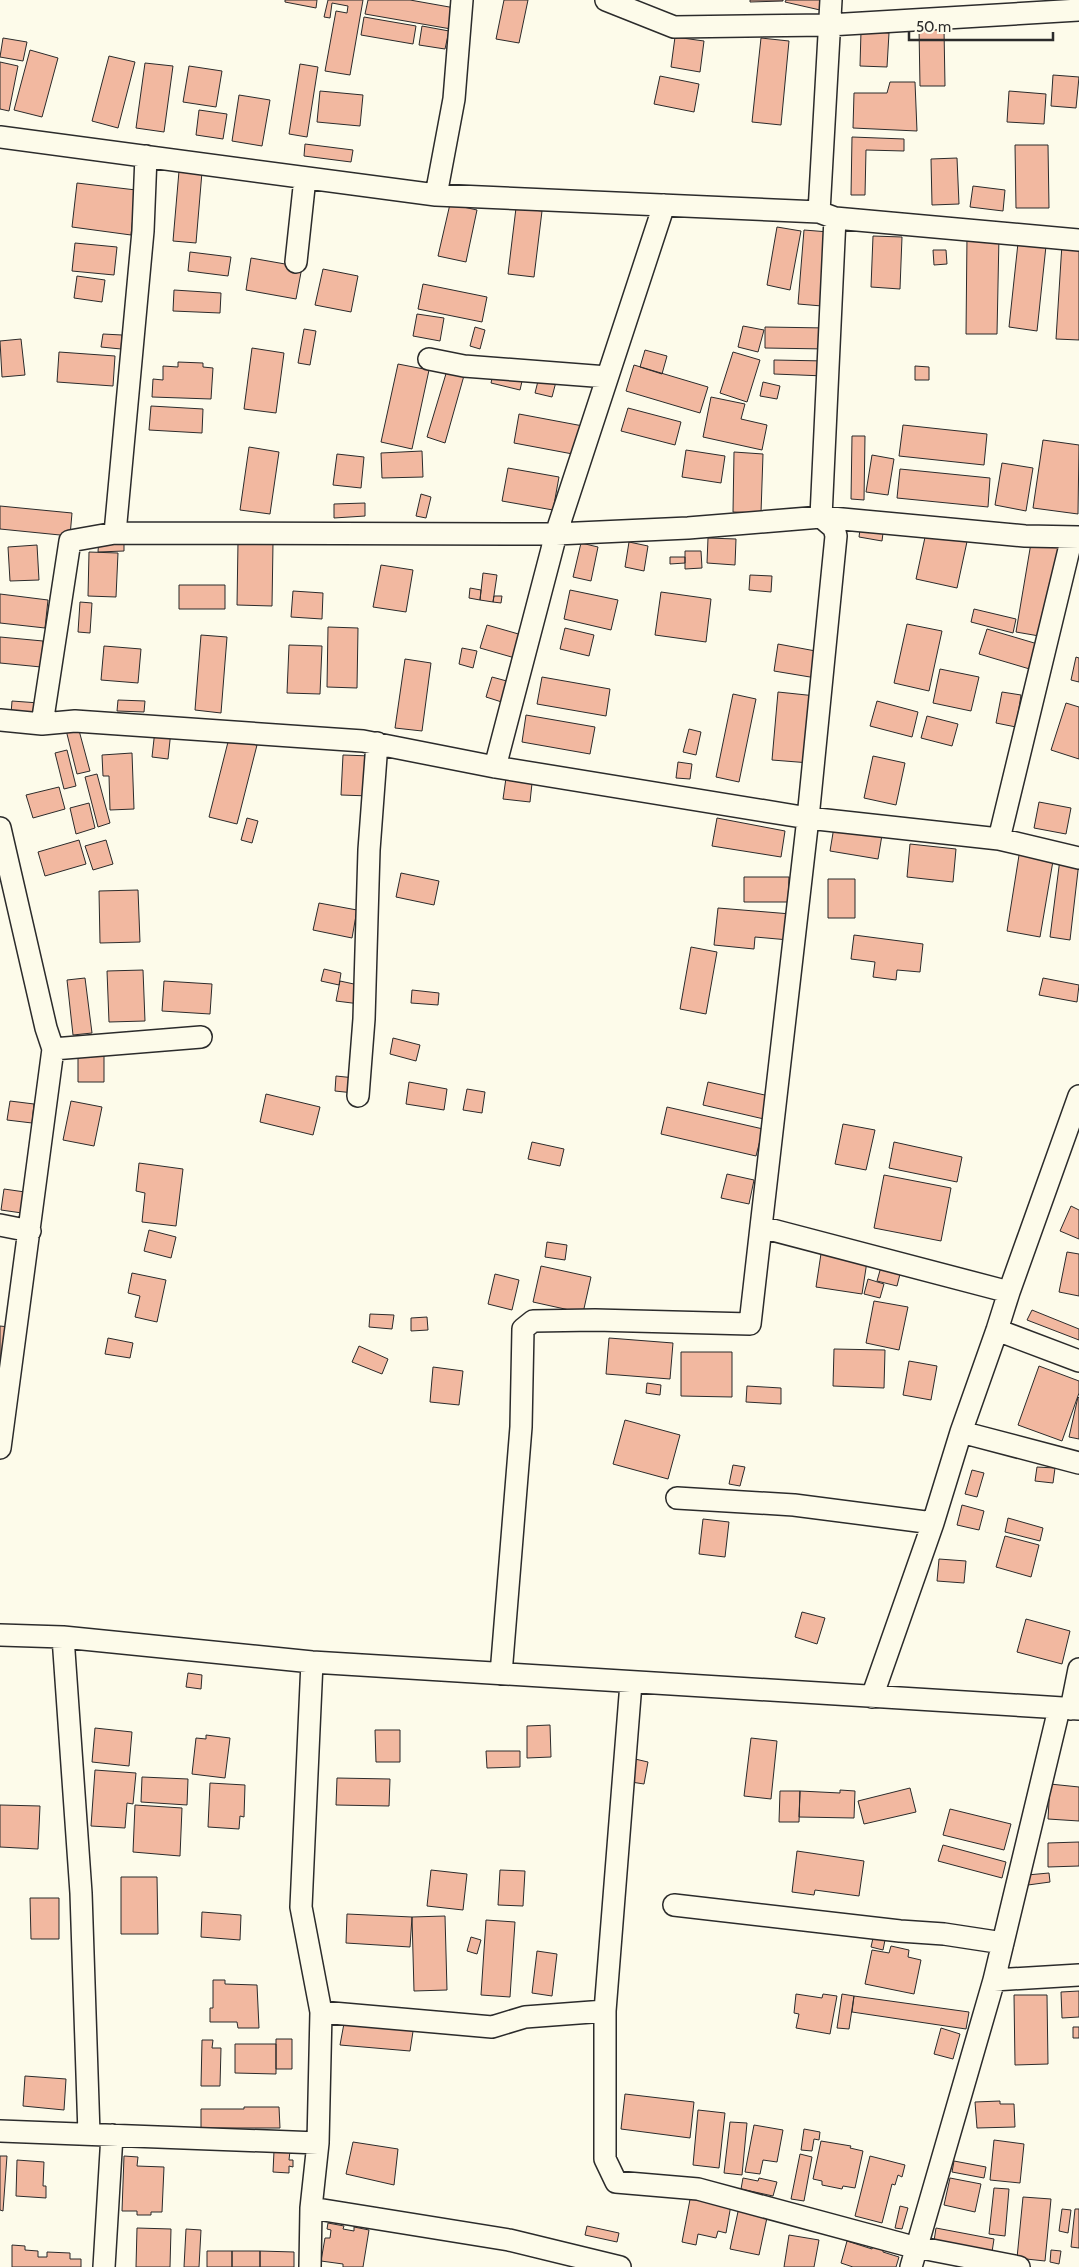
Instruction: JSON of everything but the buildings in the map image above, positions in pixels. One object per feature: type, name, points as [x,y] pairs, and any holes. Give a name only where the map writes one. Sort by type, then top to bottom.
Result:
[{"type":"street","points":[[436,195],[454,99],[462,0]]},
{"type":"street","points":[[606,0],[674,27],[829,24],[1079,10]]},
{"type":"street","points":[[821,517],[829,24],[831,0]]},
{"type":"street","points":[[0,137],[436,195],[664,205],[827,215],[1079,240]]},
{"type":"street","points":[[115,533],[143,231],[146,156]]},
{"type":"street","points":[[296,262],[305,178]]},
{"type":"street","points":[[495,767],[556,534],[664,205]]},
{"type":"street","points":[[429,359],[464,366],[607,377]]},
{"type":"street","points":[[501,1674],[521,1427],[523,1329],[533,1321],[595,1320],[750,1324],[808,818],[836,536],[834,528],[821,517]]},
{"type":"street","points":[[42,724],[70,541],[115,533],[556,534],[688,528],[821,517],[1025,536],[1075,537],[999,839]]},
{"type":"street","points":[[0,720],[42,724],[75,721],[377,742],[495,767],[808,818],[999,839],[1079,858]]},
{"type":"street","points":[[358,1096],[364,1019],[368,850],[377,742]]},
{"type":"street","points":[[0,828],[46,1028],[54,1049],[0,1448]]},
{"type":"street","points":[[54,1049],[201,1037]]},
{"type":"street","points":[[872,1697],[933,1523],[961,1432],[1009,1292],[1079,1096]]},
{"type":"street","points":[[0,1225],[30,1230]]},
{"type":"street","points":[[761,1227],[1009,1292]]},
{"type":"street","points":[[997,1330],[1079,1361]]},
{"type":"street","points":[[961,1432],[1079,1463]]},
{"type":"street","points":[[676,1498],[794,1505],[933,1523]]},
{"type":"street","points":[[0,1635],[62,1637],[312,1662],[1070,1709]]},
{"type":"street","points":[[62,1637],[81,1893],[89,2134]]},
{"type":"street","points":[[310,2267],[310,2208],[318,2143],[321,2012],[301,1907],[312,1662]]},
{"type":"street","points":[[913,2257],[994,1980],[1070,1709],[1079,1669]]},
{"type":"street","points":[[631,1682],[605,2011],[605,2159],[616,2182],[705,2190],[913,2257],[1019,2267]]},
{"type":"street","points":[[674,1905],[900,1931],[944,1934],[1003,1943]]},
{"type":"street","points":[[994,1980],[1079,1975]]},
{"type":"street","points":[[321,2012],[492,2027],[525,2017],[605,2011]]},
{"type":"street","points":[[0,2131],[318,2143]]},
{"type":"street","points":[[104,2267],[112,2135]]},
{"type":"street","points":[[310,2208],[509,2240],[579,2263],[620,2267]]}]
